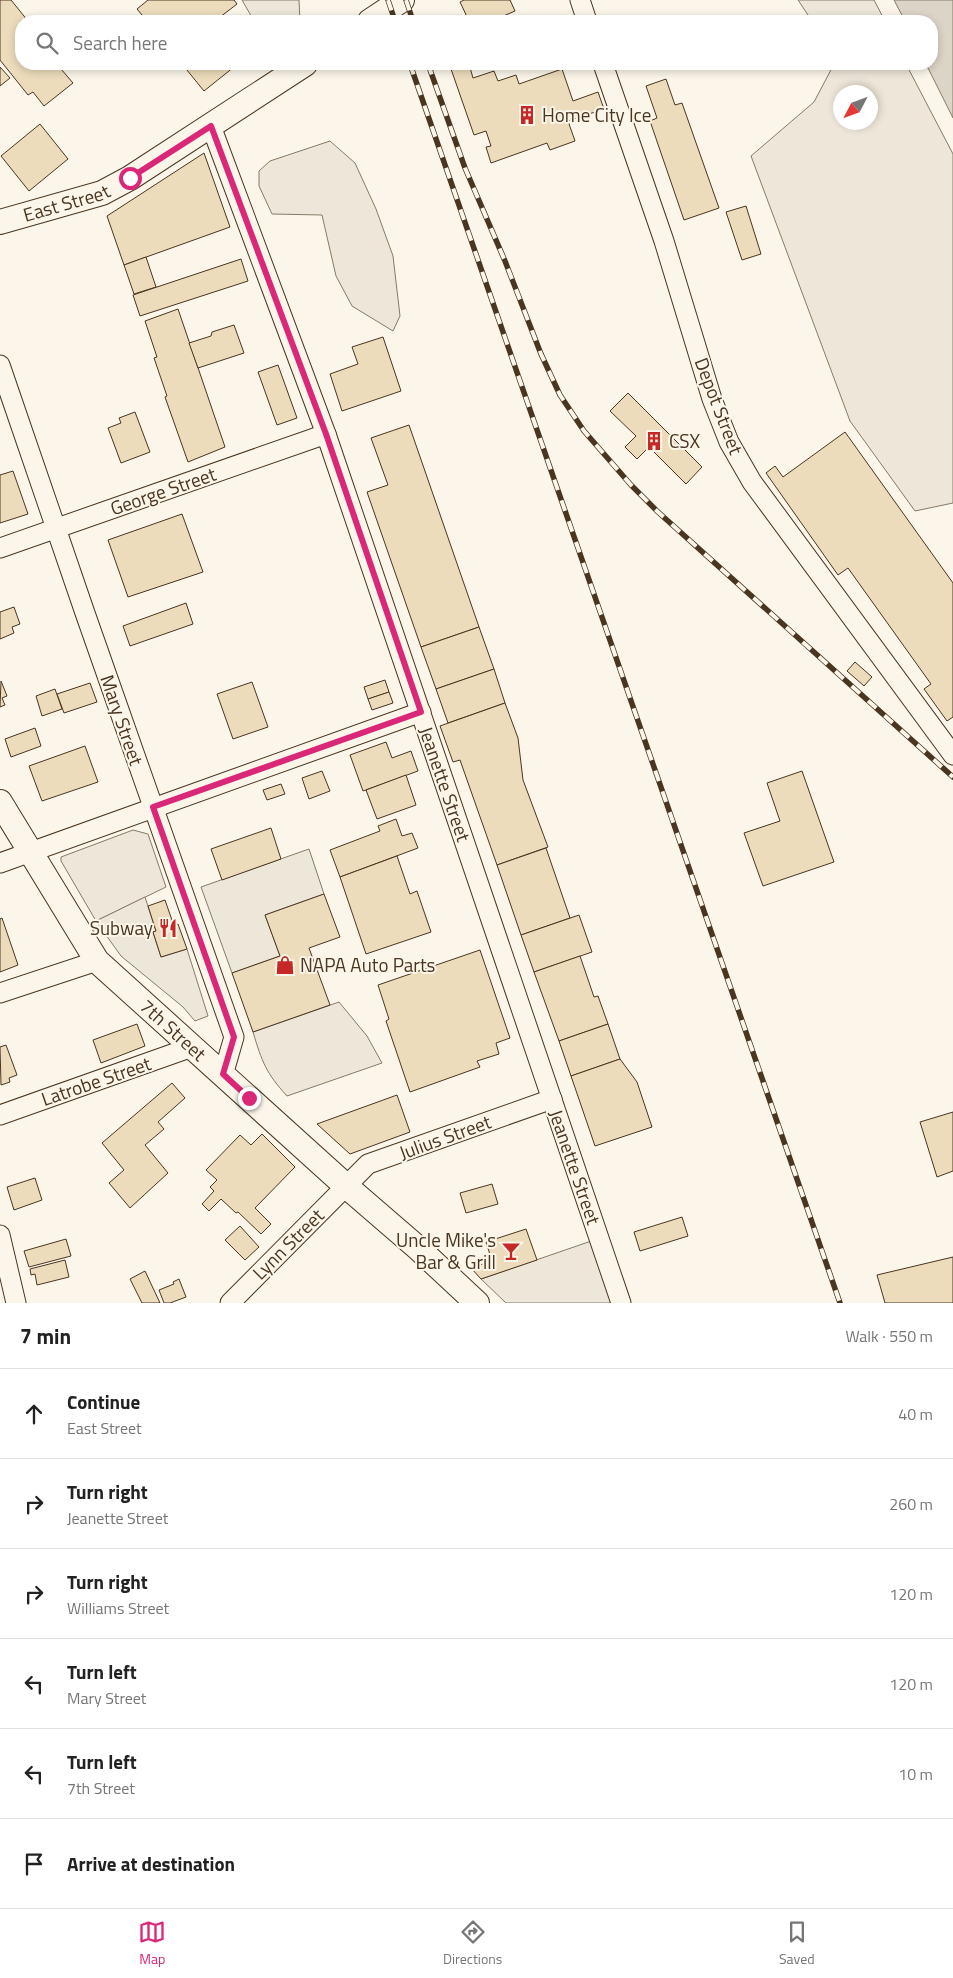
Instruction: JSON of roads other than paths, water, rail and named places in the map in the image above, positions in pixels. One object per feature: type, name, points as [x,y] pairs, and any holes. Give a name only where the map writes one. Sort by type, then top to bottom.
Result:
[{"type":"main road","points":[[379,15],[402,0]]},
{"type":"main road","name":"East Street","points":[[0,222],[102,192],[130,178],[296,70]]},
{"type":"main road","name":"7th Street","points":[[0,802],[97,961],[346,1186],[419,1248],[477,1303]]},
{"type":"street","points":[[580,0],[585,15]]},
{"type":"street","name":"Depot Street","points":[[605,70],[664,241],[712,399],[729,442],[752,482],[953,755]]},
{"type":"street","name":"Jeanette Street","points":[[211,126],[326,434],[622,1303]]},
{"type":"street","name":"Mary Street","points":[[0,365],[55,529],[234,1037],[223,1074]]},
{"type":"street","name":"George Street","points":[[0,548],[326,434]]},
{"type":"street","points":[[0,863],[421,712]]},
{"type":"street","points":[[0,993],[97,961]]},
{"type":"street","name":"Latrobe Street","points":[[0,1115],[192,1047]]},
{"type":"street","name":"Julius Street","points":[[346,1186],[368,1164],[552,1099]]},
{"type":"street","name":"Lynn Street","points":[[230,1303],[346,1186]]},
{"type":"street","points":[[0,1235],[16,1303]]},
{"type":"railway","points":[[388,0],[393,15]]},
{"type":"railway","points":[[406,0],[411,15]]},
{"type":"railway","points":[[412,70],[840,1303]]},
{"type":"railway","points":[[430,70],[465,168],[505,261],[541,354],[560,395],[584,431],[631,485],[658,512],[953,777]]},
{"type":"place","name":"Home City Ice","points":[[527,115]]},
{"type":"place","name":"CSX","points":[[654,441]]},
{"type":"place","name":"Subway","points":[[168,928]]},
{"type":"place","name":"NAPA Auto Parts","points":[[285,965]]},
{"type":"place","name":"Uncle Mike's Bar & Grill","points":[[511,1251]]}]
